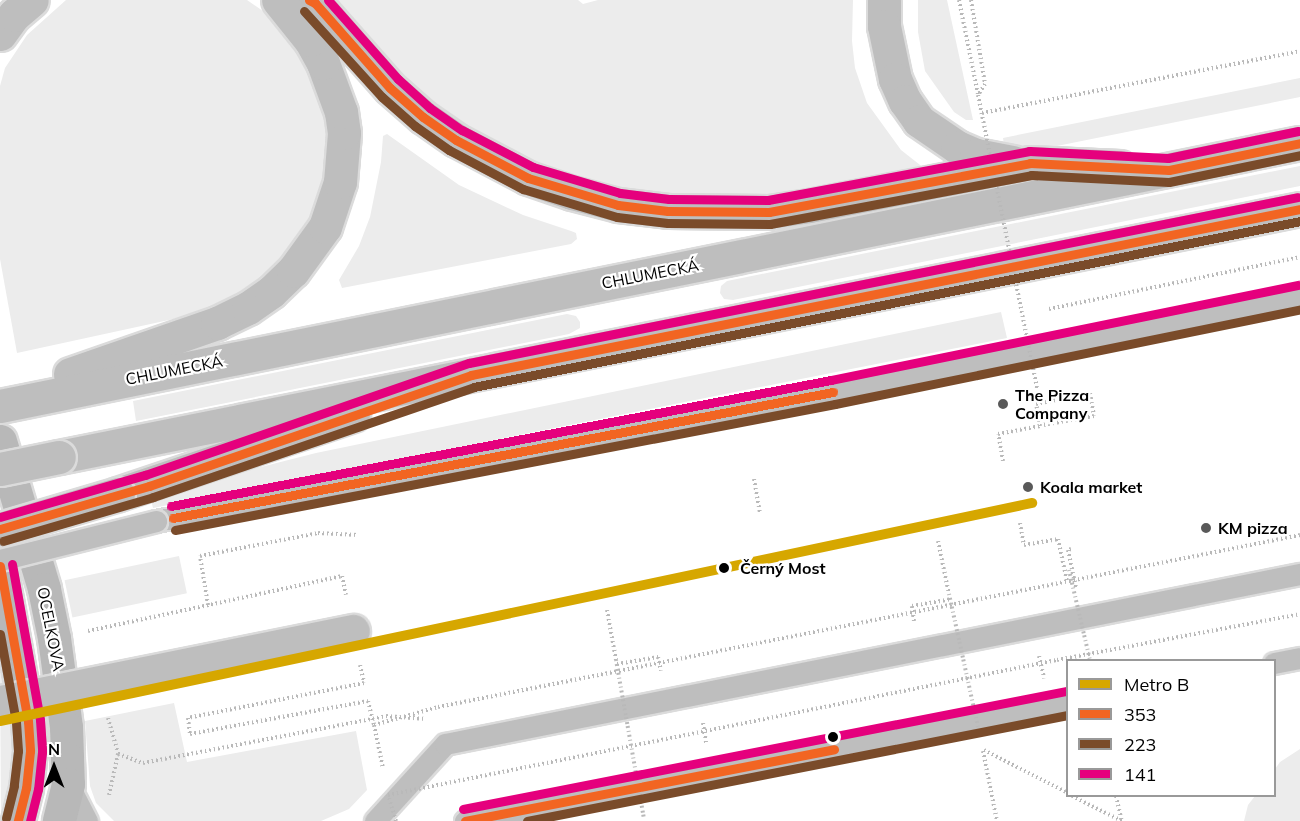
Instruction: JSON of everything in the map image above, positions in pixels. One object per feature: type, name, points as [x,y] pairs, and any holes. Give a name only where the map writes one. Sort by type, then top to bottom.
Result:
[{"type":"main road","points":[[0,34],[14,15],[32,0]]},
{"type":"main road","points":[[0,398],[126,367],[248,308],[271,292],[293,271],[325,227],[340,182],[344,133],[341,112],[323,63],[310,40],[278,0]]},
{"type":"main road","points":[[309,0],[315,3],[390,88],[423,117],[456,140],[528,178],[572,193],[618,204],[668,211],[769,212],[1030,163]]},
{"type":"main road","points":[[884,0],[884,27],[895,79],[905,101],[919,121],[957,147],[999,161],[1169,170]]},
{"type":"main road","name":"CHLUMECKÁ","points":[[0,406],[126,367],[1169,170],[1300,143]]},
{"type":"main road","points":[[0,469],[1300,208]]},
{"type":"main road","points":[[0,529],[149,486],[471,375]]},
{"type":"main road","points":[[0,702],[353,631]]},
{"type":"street","name":"OCELKOVA","points":[[0,441],[44,589],[68,635],[63,697],[68,784],[59,821]]},
{"type":"street","points":[[0,566],[28,721],[30,751],[26,788],[18,821]]},
{"type":"lane","points":[[0,560],[156,521],[811,397],[1300,297]]},
{"type":"lane","points":[[375,821],[445,744],[1300,574]]},
{"type":"lane","points":[[1276,663],[1300,658]]},
{"type":"lane","points":[[465,821],[1066,703]]},
{"type":"lane","points":[[68,784],[87,821]]},
{"type":"path","points":[[958,0],[1037,388]]},
{"type":"path","points":[[972,0],[984,84],[978,95]]},
{"type":"path","points":[[982,113],[1300,51]]},
{"type":"path","points":[[1049,309],[1300,256]]},
{"type":"path","points":[[1002,461],[998,434],[1040,426],[1036,404],[1090,393],[1094,416],[1043,425]]},
{"type":"path","points":[[1038,414],[1049,411]]},
{"type":"path","points":[[754,479],[760,512]]},
{"type":"path","points":[[1020,523],[1024,545],[1058,539],[1068,550],[1077,591]]},
{"type":"path","points":[[208,605],[200,556],[318,533],[358,535]]},
{"type":"path","points":[[915,624],[912,606],[1067,581],[1300,534]]},
{"type":"path","points":[[938,541],[997,821]]},
{"type":"path","points":[[1066,550],[1067,581]]},
{"type":"path","points":[[1067,570],[1090,659]]},
{"type":"path","points":[[68,635],[342,576]]},
{"type":"path","points":[[374,725],[438,708],[618,673],[950,599]]},
{"type":"path","points":[[607,610],[644,819]]},
{"type":"path","points":[[1067,659],[1300,614]]},
{"type":"path","points":[[353,631],[364,683],[188,718],[190,734],[368,701],[384,775]]},
{"type":"path","points":[[616,662],[658,657],[662,674]]},
{"type":"path","points":[[388,795],[1066,659]]},
{"type":"path","points":[[106,805],[118,754],[143,764],[386,716],[429,720]]},
{"type":"path","points":[[702,719],[706,749]]},
{"type":"path","points":[[983,750],[1066,792]]},
{"type":"path","points":[[386,785],[396,821]]},
{"type":"path","points":[[1076,797],[1122,821]]},
{"type":"path","points":[[1116,797],[1122,821]]},
{"type":"shaded area","points":[[66,0],[247,0],[270,16],[295,42],[326,108],[328,145],[322,183],[312,215],[292,247],[268,276],[236,297],[192,315],[17,353],[0,259],[0,86],[5,68],[27,35]]},
{"type":"shaded area","points":[[337,0],[578,0],[583,4],[598,0],[853,0],[852,41],[855,68],[867,103],[901,150],[929,172],[787,194],[743,196],[641,194],[587,184],[541,167],[457,124],[382,61]]},
{"type":"shaded area","points":[[918,0],[947,0],[973,120],[966,120],[954,112],[925,71],[918,32]]},
{"type":"shaded area","points":[[1300,78],[1300,97],[1027,152],[1005,151],[1003,138]]},
{"type":"shaded area","points":[[387,134],[459,185],[523,215],[576,233],[577,239],[571,244],[342,288],[339,280],[359,246],[370,217],[381,162],[383,136]]},
{"type":"shaded area","points":[[1300,166],[1300,186],[733,300],[724,299],[720,293],[721,286],[727,281]]},
{"type":"shaded area","points":[[1001,312],[1007,338],[153,508],[151,500],[241,472],[316,453]]},
{"type":"shaded area","points":[[567,314],[576,316],[580,322],[580,328],[569,334],[136,421],[133,401]]},
{"type":"shaded area","points":[[179,556],[187,593],[72,617],[65,580]]},
{"type":"shaded area","points":[[0,662],[3,662],[13,735],[10,778],[1,821]]},
{"type":"shaded area","points":[[174,703],[187,762],[356,731],[367,790],[349,809],[321,821],[114,821],[96,803],[90,786],[85,721]]},
{"type":"shaded area","points":[[1300,749],[1300,821],[1244,821],[1248,805],[1254,797],[1276,797],[1276,768],[1280,762]]},
{"type":"metro line","name":"B","points":[[0,721],[1032,503]]},
{"type":"transit line","name":"353","points":[[309,0],[315,3],[390,88],[423,117],[456,140],[528,178],[618,205],[668,211],[769,212],[1030,163],[1169,170],[1300,143]]},
{"type":"transit line","name":"141","points":[[328,0],[398,79],[430,108],[462,130],[533,167],[620,193],[669,199],[768,200],[1029,151],[1168,158],[1298,131]]},
{"type":"transit line","name":"223","points":[[304,11],[382,97],[415,126],[449,150],[523,189],[617,217],[668,223],[770,224],[1031,175],[1169,182],[1300,155]]},
{"type":"transit line","name":"141","points":[[0,517],[145,475],[469,363],[1298,197]]},
{"type":"transit line","name":"353","points":[[0,529],[149,486],[471,375],[1300,209]]},
{"type":"transit line","name":"223","points":[[3,541],[153,497],[474,387],[1300,221]]},
{"type":"transit line","name":"141","points":[[171,506],[831,380],[1298,285]]},
{"type":"transit line","name":"223","points":[[175,530],[835,404],[1300,309]]},
{"type":"transit line","name":"353","points":[[173,518],[833,392]]},
{"type":"transit line","name":"141","points":[[12,564],[40,720],[42,752],[38,789],[30,821]]},
{"type":"transit line","name":"353","points":[[0,566],[28,721],[30,751],[26,788],[18,821]]},
{"type":"transit line","name":"223","points":[[0,634],[16,722],[18,751],[14,786],[6,818]]},
{"type":"transit line","name":"141","points":[[463,809],[1066,691]]},
{"type":"transit line","name":"223","points":[[527,821],[1066,715]]},
{"type":"transit line","name":"353","points":[[465,821],[834,749]]},
{"type":"place","name":"The Pizza Company","points":[[1003,404]]},
{"type":"place","name":"Koala market","points":[[1028,487]]},
{"type":"place","name":"KM pizza","points":[[1206,528]]},
{"type":"place","name":"Černý Most","points":[[724,568]]}]
